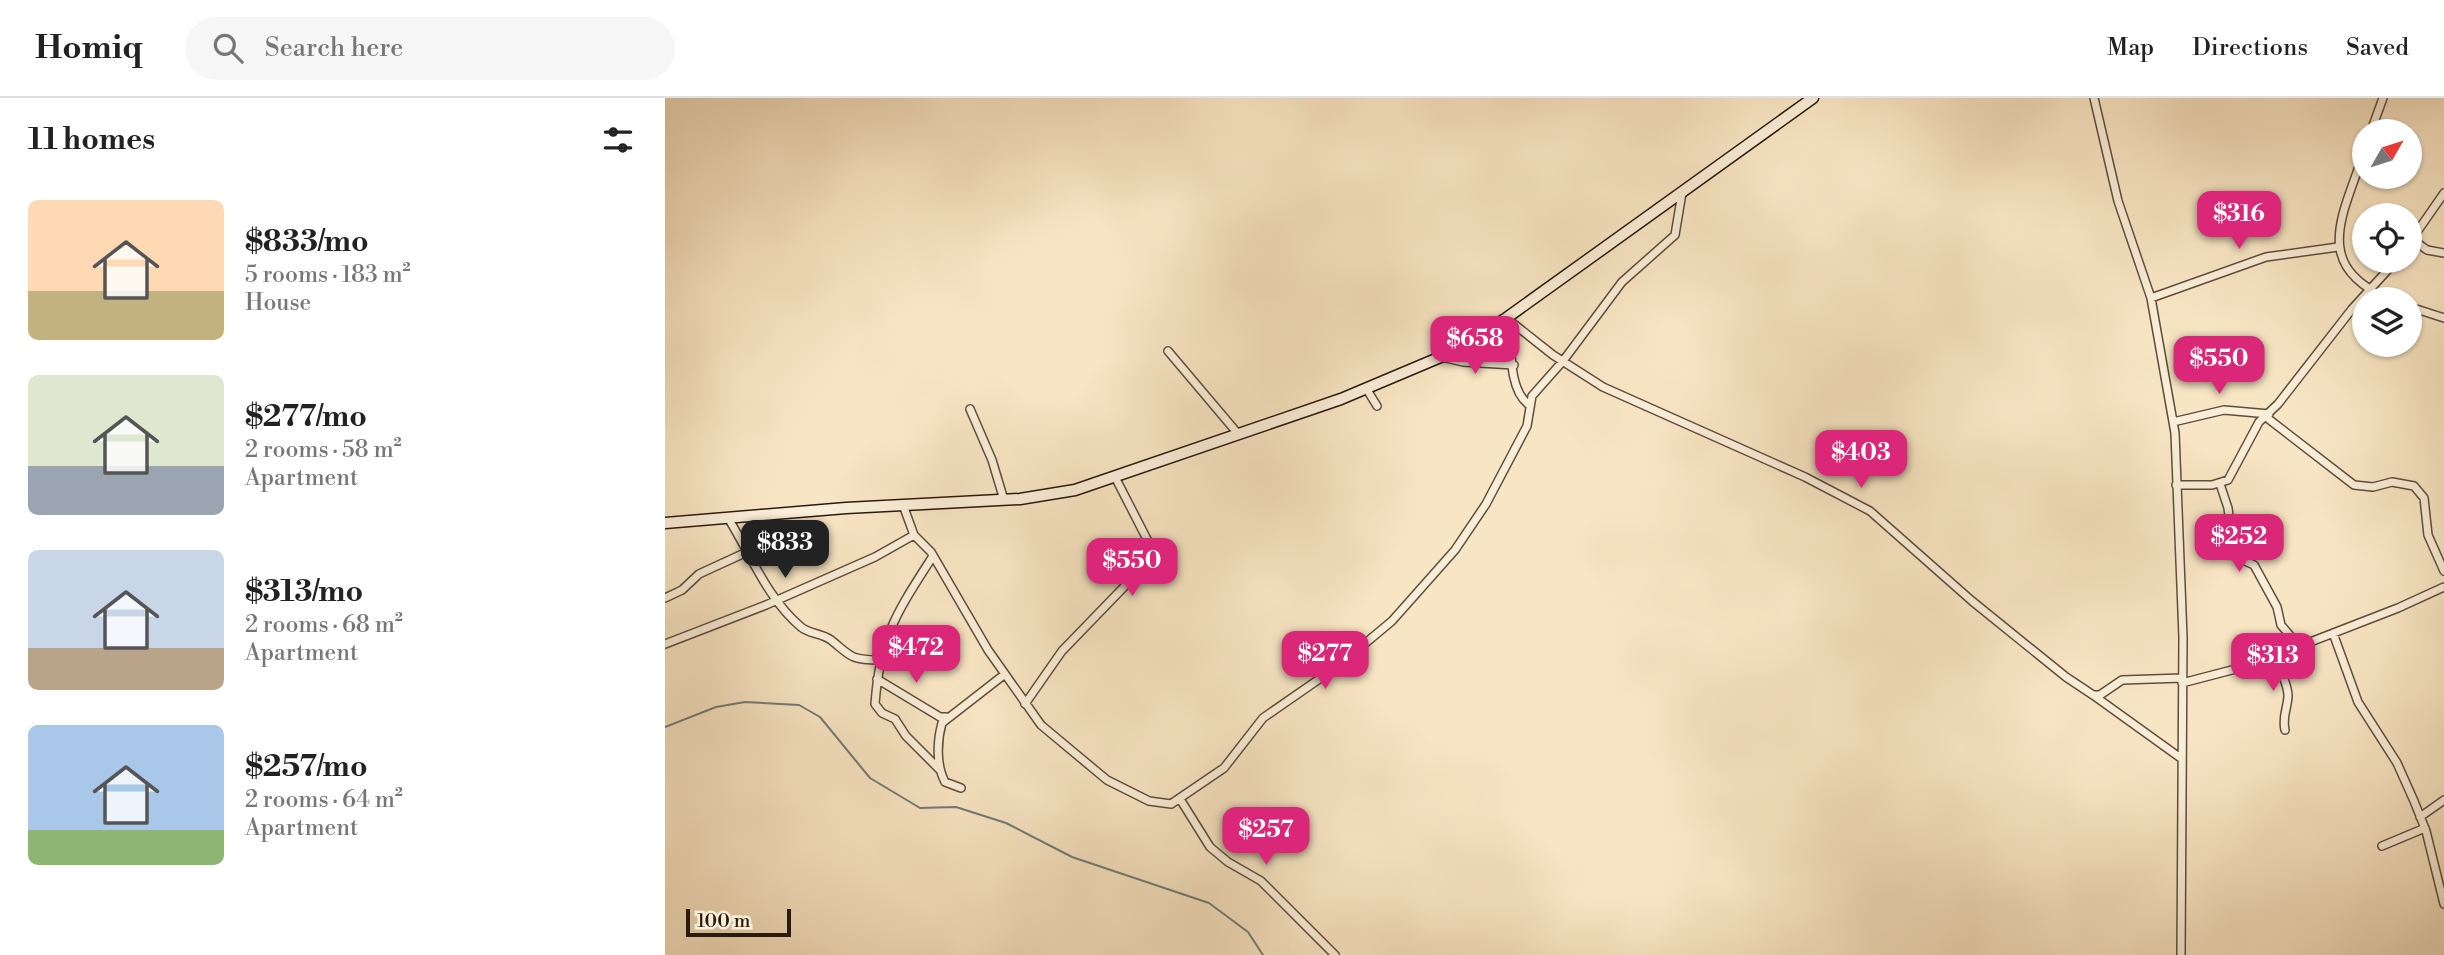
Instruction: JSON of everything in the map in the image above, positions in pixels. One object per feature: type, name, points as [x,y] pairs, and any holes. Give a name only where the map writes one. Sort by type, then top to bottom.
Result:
[{"type":"street","points":[[665,523],[1004,500],[1075,490],[1239,435],[1366,388],[1441,356],[1509,319],[1813,98]]},
{"type":"street","points":[[2094,98],[2118,201],[2151,298],[2173,422],[2182,680],[2181,955]]},
{"type":"street","points":[[2375,119],[2382,98]]},
{"type":"street","points":[[2352,189],[2337,247],[2346,268],[2365,287]]},
{"type":"street","points":[[903,505],[914,535],[933,556],[959,603],[1025,704],[1054,738],[1107,780],[1163,805],[1180,799],[1224,768],[1263,718],[1352,655],[1411,601],[1455,550],[1486,505],[1527,426],[1528,404],[1538,388],[1563,361],[1622,282],[1675,235],[1682,193]]},
{"type":"street","points":[[2422,224],[2444,193]]},
{"type":"street","points":[[2151,298],[2266,257],[2337,247]]},
{"type":"street","points":[[2422,247],[2444,253]]},
{"type":"street","points":[[2373,287],[2385,273]]},
{"type":"street","points":[[2422,311],[2444,318]]},
{"type":"street","points":[[2176,485],[2220,484],[2232,475],[2245,445],[2352,312]]},
{"type":"street","points":[[1509,319],[1563,361],[1619,396],[1805,477],[1870,511],[1972,601],[2066,677],[2182,759]]},
{"type":"street","points":[[1509,319],[1509,339],[1519,393],[1528,404]]},
{"type":"street","points":[[1168,351],[1239,435]]},
{"type":"street","points":[[1441,356],[1463,362],[1514,365]]},
{"type":"street","points":[[1366,388],[1377,406]]},
{"type":"street","points":[[970,409],[992,460],[1004,500]]},
{"type":"street","points":[[2173,422],[2224,410],[2267,416],[2354,485],[2373,487],[2392,482],[2414,486],[2424,498],[2428,535],[2444,571]]},
{"type":"street","points":[[1025,704],[1062,651],[1151,559],[1151,547],[1115,477]]},
{"type":"street","points":[[2220,484],[2228,508],[2233,554],[2237,559],[2254,565],[2277,607],[2281,625],[2299,646]]},
{"type":"street","points":[[728,518],[777,600],[802,628],[829,638],[840,650],[853,657],[879,660]]},
{"type":"street","points":[[665,644],[697,635],[777,600],[875,557],[914,535]]},
{"type":"street","points":[[665,598],[682,590],[699,574],[749,551]]},
{"type":"street","points":[[933,556],[894,618],[879,660],[875,704],[878,709],[895,719],[906,736],[940,770]]},
{"type":"street","points":[[2093,695],[2100,695],[2122,680],[2182,680],[2277,655],[2444,587]]},
{"type":"street","points":[[2333,633],[2358,702],[2401,771],[2425,828],[2444,904]]},
{"type":"street","points":[[2277,655],[2278,668],[2287,693],[2283,716],[2285,730]]},
{"type":"street","points":[[961,788],[945,782],[940,770],[938,746],[942,723],[946,717],[1005,674]]},
{"type":"street","points":[[877,679],[940,717],[946,717]]},
{"type":"street","points":[[1180,799],[1210,847],[1228,862],[1261,881],[1335,955]]},
{"type":"street","points":[[2420,817],[2444,800]]},
{"type":"street","points":[[2382,846],[2425,828]]},
{"type":"waterway","points":[[665,727],[716,707],[745,702],[799,705],[820,717],[870,778],[920,808],[956,807],[1006,823],[1072,857],[1209,903],[1248,932],[1263,955]]}]
